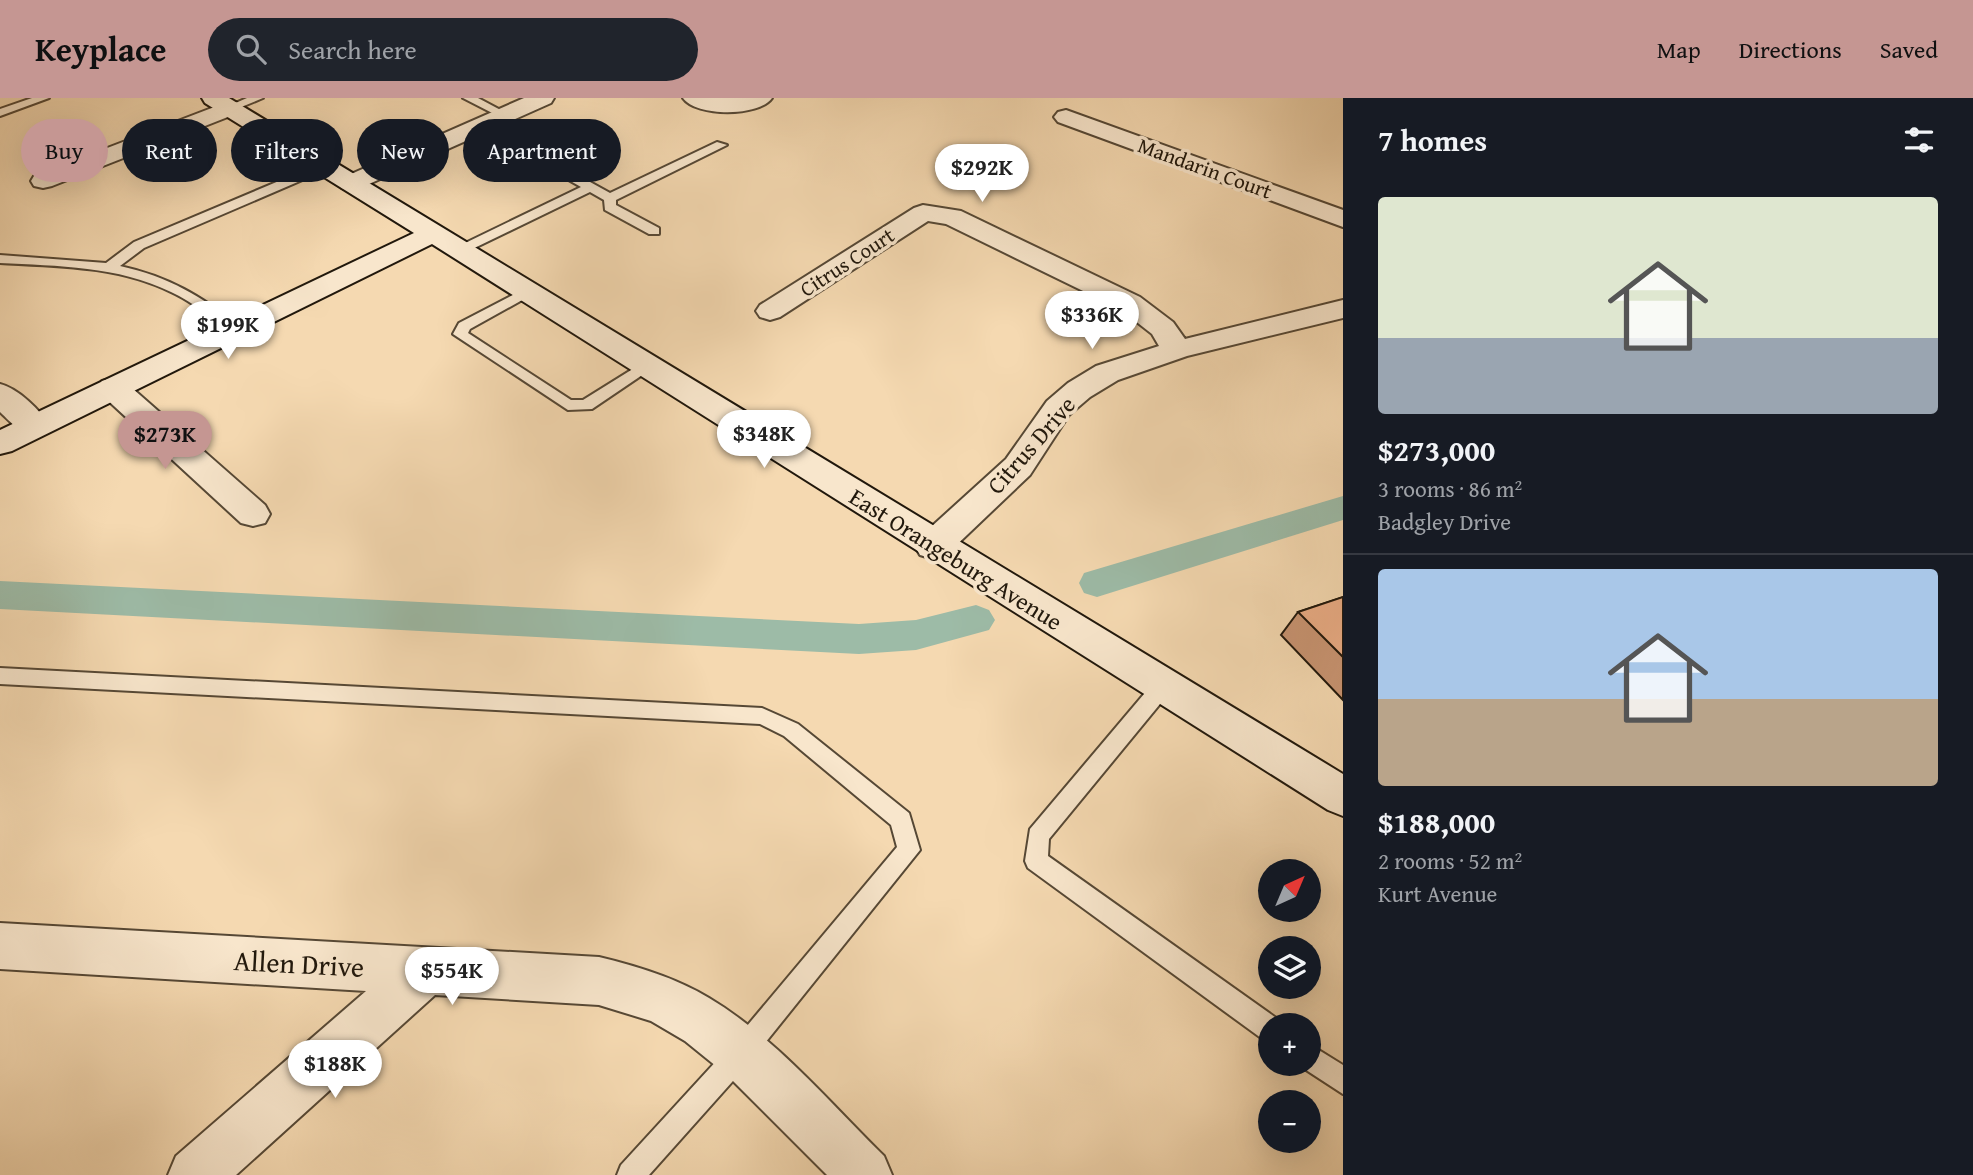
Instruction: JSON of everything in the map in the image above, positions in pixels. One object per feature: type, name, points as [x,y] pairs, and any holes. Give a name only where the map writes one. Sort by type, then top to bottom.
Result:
[{"type":"street","points":[[496,119],[543,98]]},
{"type":"street","points":[[694,98],[706,103],[729,106],[751,103],[761,98]]},
{"type":"street","points":[[108,154],[234,102]]},
{"type":"street","name":"East Orangeburg Avenue","points":[[234,102],[259,119]]},
{"type":"street","name":"Mandarin Court","points":[[1066,117],[1343,219]]},
{"type":"street","points":[[343,172],[463,132]]},
{"type":"street","name":"East Orangeburg Avenue","points":[[343,177],[649,365],[933,546],[1343,797]]},
{"type":"street","name":"Citrus Court","points":[[770,311],[923,213],[952,217],[1130,303],[1163,328],[1177,350]]},
{"type":"street","points":[[0,443],[434,233]]},
{"type":"street","name":"Citrus Drive","points":[[933,546],[1018,467],[1058,408],[1079,390],[1128,364],[1343,309]]},
{"type":"street","points":[[113,388],[253,514]]},
{"type":"street","points":[[0,394],[34,426]]},
{"type":"street","name":"Allen Drive","points":[[4,952],[427,970],[599,981],[645,993],[702,1021],[740,1054],[864,1175]]},
{"type":"street","points":[[195,1175],[427,970]]},
{"type":"lane","points":[[0,113],[43,98]]},
{"type":"lane","points":[[469,98],[505,115]]},
{"type":"lane","points":[[610,198],[721,145]]},
{"type":"lane","points":[[109,268],[139,245],[316,182]]},
{"type":"lane","points":[[585,182],[610,198]]},
{"type":"lane","points":[[462,250],[592,186]]},
{"type":"lane","points":[[610,198],[610,206],[654,230]]},
{"type":"lane","points":[[0,259],[109,268],[178,289],[235,330]]},
{"type":"lane","points":[[528,291],[464,326],[460,334],[568,405],[586,405],[649,365]]},
{"type":"lane","points":[[0,676],[762,716],[791,730],[901,820],[909,850],[740,1054],[631,1175]]},
{"type":"lane","points":[[1163,687],[1038,836],[1036,861],[1258,1020]]},
{"type":"lane","points":[[1321,1065],[1343,1081]]},
{"type":"building","points":[[1343,597],[1343,657],[1298,612]]},
{"type":"waterway","points":[[1097,583],[1343,508]]},
{"type":"waterway","points":[[0,595],[859,639],[916,635],[976,620]]}]
